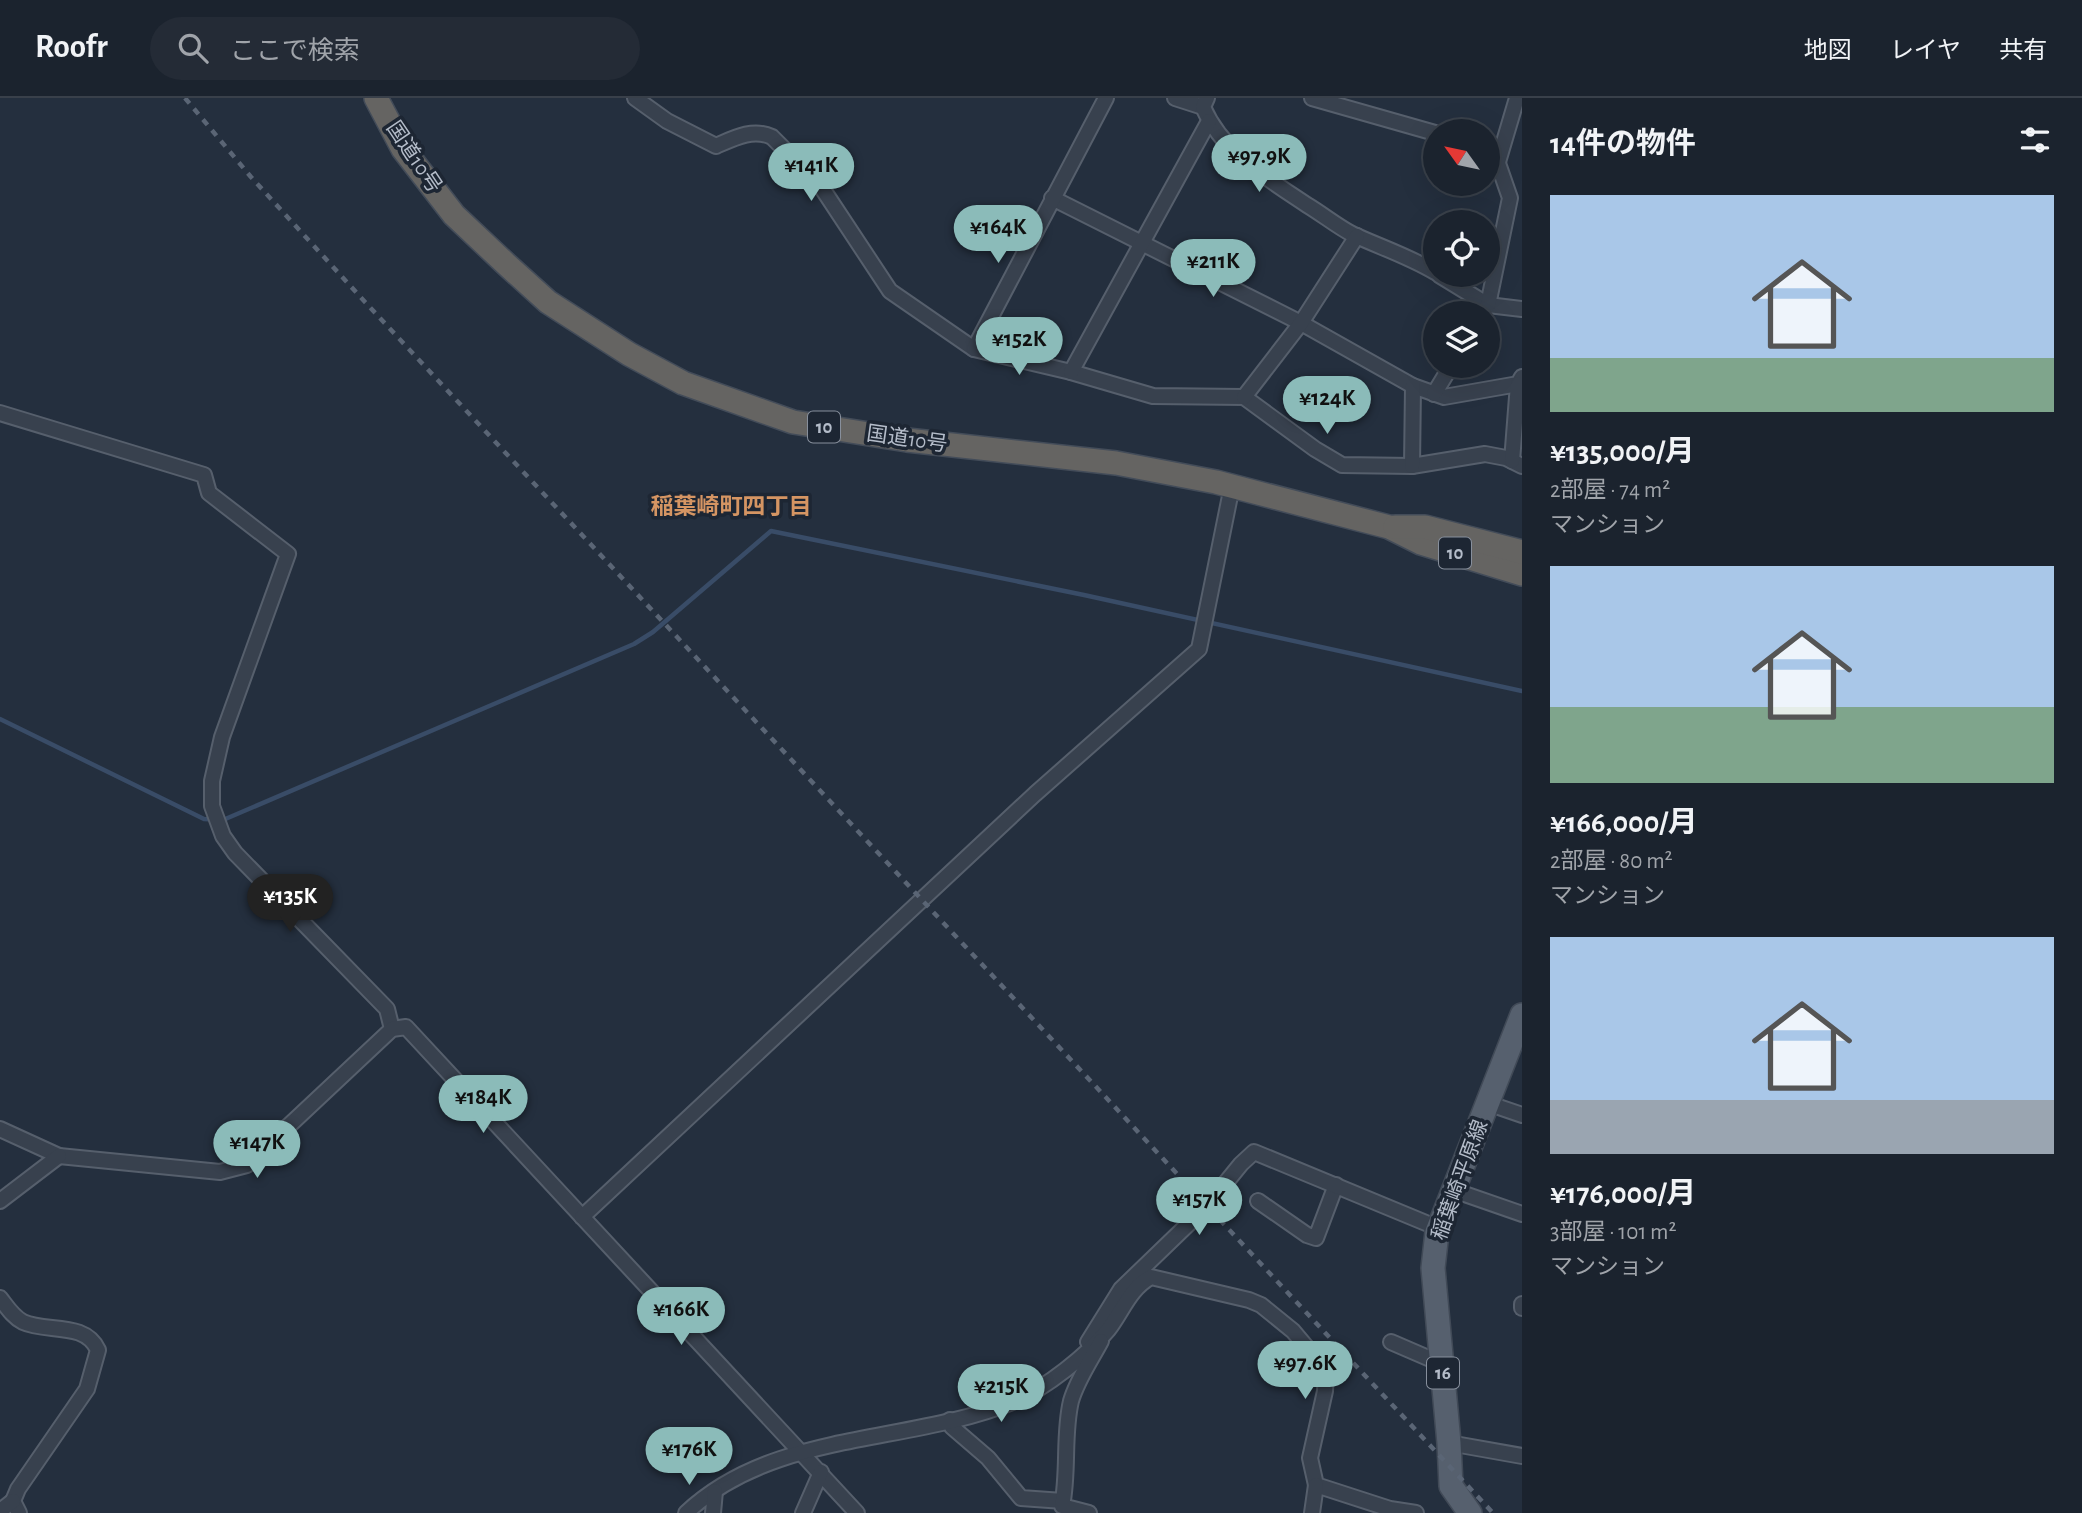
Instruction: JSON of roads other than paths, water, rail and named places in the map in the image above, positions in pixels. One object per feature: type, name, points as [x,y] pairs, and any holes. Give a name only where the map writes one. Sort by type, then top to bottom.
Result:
[{"type":"highway","name":"国道10号","points":[[376,98],[403,149],[454,215],[506,264],[548,302],[629,354],[683,383],[793,422],[907,440],[1116,463],[1231,486],[1389,527],[1421,543],[1522,575]]},
{"type":"highway","name":"国道10号","points":[[1389,527],[1425,527],[1522,552]]},
{"type":"main road","name":"稲葉崎平原線","points":[[1470,1513],[1451,1486],[1450,1443],[1433,1268],[1438,1228],[1522,1015]]},
{"type":"street","points":[[635,98],[667,121],[716,146],[752,133],[762,132],[772,137],[820,185],[890,291],[974,349],[1071,372],[1153,396],[1244,397],[1315,449],[1342,465],[1412,466],[1485,454],[1517,463],[1521,382],[1444,397],[1413,386],[1301,323],[1052,198]]},
{"type":"street","points":[[974,349],[1106,98]]},
{"type":"street","points":[[1175,98],[1206,109],[1233,150],[1257,172],[1357,236],[1409,256],[1423,265]]},
{"type":"street","points":[[1312,98],[1349,103],[1423,128]]},
{"type":"street","points":[[1500,155],[1517,98]]},
{"type":"street","points":[[1071,372],[1142,243],[1206,109]]},
{"type":"street","points":[[1487,301],[1510,198],[1500,168]]},
{"type":"street","points":[[1244,397],[1301,323],[1357,236]]},
{"type":"street","points":[[1455,287],[1474,301]]},
{"type":"street","points":[[1500,309],[1522,309]]},
{"type":"street","points":[[1434,394],[1444,378]]},
{"type":"street","points":[[1412,466],[1413,386]]},
{"type":"street","points":[[0,412],[204,475],[209,493],[288,554],[222,737],[212,781],[214,810],[220,830],[236,853],[387,1009],[392,1029]]},
{"type":"street","points":[[583,1217],[1035,794],[1199,649],[1231,486]]},
{"type":"street","points":[[0,1129],[60,1156],[220,1172],[247,1165],[392,1029],[406,1027],[857,1513]]},
{"type":"street","points":[[1488,1103],[1522,1115]]},
{"type":"street","points":[[1080,1355],[1121,1289],[1206,1207],[1254,1152],[1438,1228]]},
{"type":"street","points":[[0,1201],[60,1156]]},
{"type":"street","points":[[1258,1201],[1316,1238],[1336,1185]]},
{"type":"street","points":[[1453,1190],[1522,1214]]},
{"type":"street","points":[[1061,1507],[1072,1399],[1107,1331],[1135,1289],[1151,1277],[1250,1300],[1278,1317],[1293,1331],[1326,1372],[1325,1391],[1310,1458],[1316,1485],[1312,1513]]},
{"type":"street","points":[[0,1298],[20,1321],[59,1327],[86,1337],[95,1343],[98,1350],[87,1389],[18,1489],[16,1507],[0,1511]]},
{"type":"street","points":[[686,1513],[715,1491],[754,1468],[804,1453],[950,1420],[1016,1401],[1050,1380],[1107,1331]]},
{"type":"street","points":[[1391,1342],[1442,1364]]},
{"type":"street","points":[[950,1420],[953,1427],[988,1458],[1021,1498],[1088,1513]]},
{"type":"street","points":[[1450,1443],[1522,1456]]},
{"type":"street","points":[[803,1513],[821,1472]]},
{"type":"street","points":[[1316,1485],[1390,1508],[1416,1513]]},
{"type":"street","points":[[713,1513],[715,1491]]},
{"type":"waterway","points":[[0,719],[204,819],[223,820],[634,644],[653,632],[771,531],[1084,595],[1522,691]]},
{"type":"railway","points":[[185,98],[251,177],[365,302],[1493,1513]]},
{"type":"district","name":"稲葉崎町四丁目","points":[[731,507]]}]
